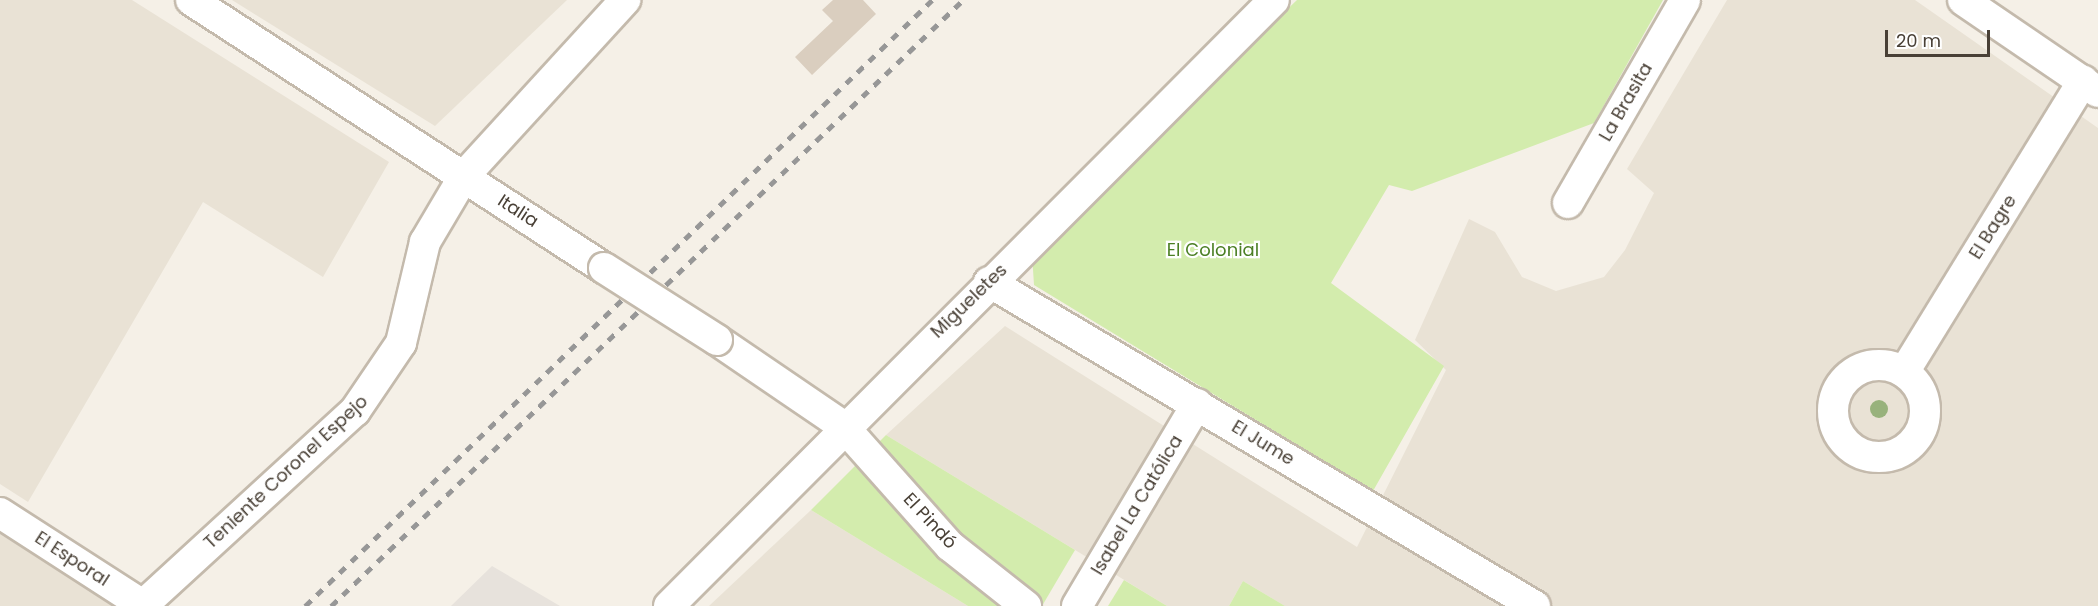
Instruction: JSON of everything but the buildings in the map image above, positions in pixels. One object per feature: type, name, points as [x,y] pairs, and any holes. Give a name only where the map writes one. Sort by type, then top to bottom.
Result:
[{"type":"street","name":"Italia","points":[[191,0],[717,340],[843,426]]},
{"type":"street","name":"Teniente Coronel Espejo","points":[[143,606],[355,411],[386,372],[401,343],[425,242],[464,176],[625,0]]},
{"type":"street","name":"Migueletes","points":[[675,604],[843,426],[1274,0]]},
{"type":"street","name":"La Brasita","points":[[1568,203],[1685,0]]},
{"type":"street","points":[[1963,0],[2090,87]]},
{"type":"street","name":"El Bagre","points":[[1904,372],[2090,87]]},
{"type":"street","name":"El Jume","points":[[989,282],[1534,606]]},
{"type":"street","name":"Isabel La Católica","points":[[1077,606],[1197,404]]},
{"type":"street","name":"El Pindó","points":[[843,426],[950,546],[1026,606]]},
{"type":"street","name":"El Esporal","points":[[0,513],[143,606]]},
{"type":"shaded area","points":[[0,0],[132,0],[389,162],[323,277],[203,202],[28,502],[0,484]]},
{"type":"shaded area","points":[[232,0],[567,0],[435,126]]},
{"type":"shaded area","points":[[1727,0],[1915,0],[2098,128],[2098,606],[1285,606],[1243,581],[1229,606],[1167,606],[886,435],[1005,326],[1357,547],[1446,370],[1415,340],[1469,219],[1495,232],[1522,277],[1556,291],[1604,277],[1625,250],[1654,193],[1627,169]]},
{"type":"shaded area","points":[[811,510],[968,606],[709,606]]},
{"type":"shaded area","points":[[0,513],[142,606],[0,606]]},
{"type":"shaded area","points":[[492,566],[560,606],[451,606]]},
{"type":"green space","name":"El Colonial","points":[[1297,0],[1663,0],[1594,123],[1412,191],[1389,185],[1331,283],[1444,366],[1373,491],[1034,285],[1032,254]]},
{"type":"green space","points":[[886,435],[1075,550],[1042,606],[968,606],[811,510]]},
{"type":"green space","points":[[1124,580],[1167,606],[1108,606]]},
{"type":"green space","points":[[1243,581],[1285,606],[1229,606]]},
{"type":"railway","points":[[305,606],[932,0]]},
{"type":"railway","points":[[331,606],[963,0]]}]
